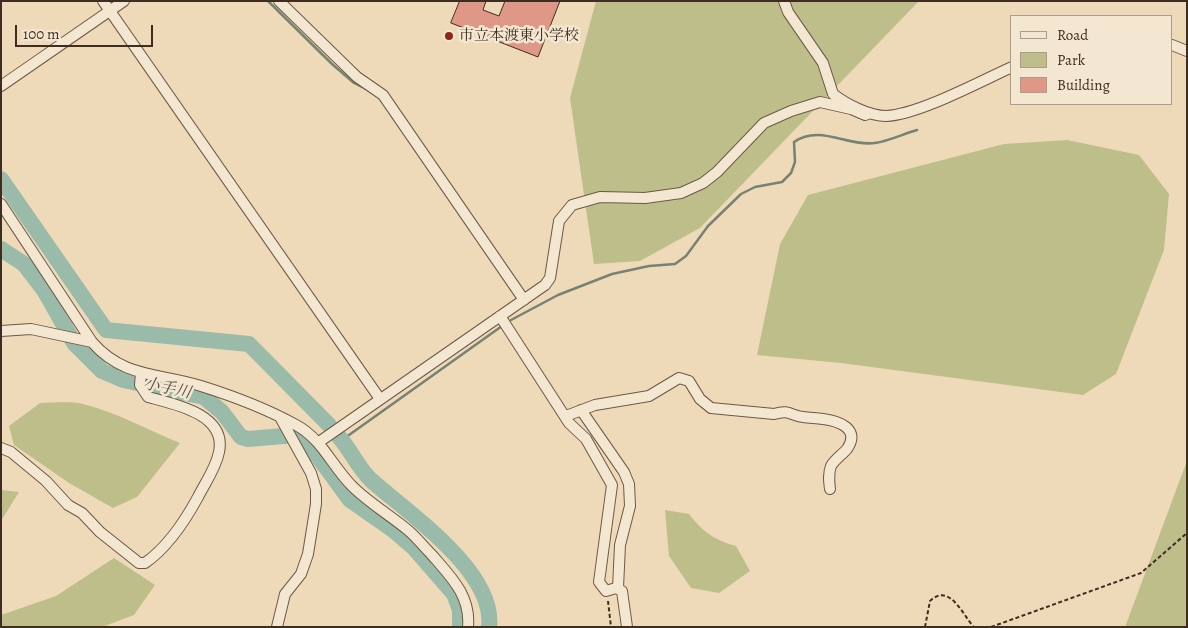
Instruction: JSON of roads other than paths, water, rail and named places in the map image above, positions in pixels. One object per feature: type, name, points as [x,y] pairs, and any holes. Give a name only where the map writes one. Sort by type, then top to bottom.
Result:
[{"type":"street","points":[[103,1],[380,399]]},
{"type":"street","points":[[1,86],[124,1]]},
{"type":"street","points":[[279,1],[357,77],[383,95],[524,300]]},
{"type":"street","points":[[784,1],[788,12],[823,63],[833,94],[870,113],[887,116],[937,102],[1010,68]]},
{"type":"street","points":[[1173,45],[1187,51]]},
{"type":"street","points":[[319,442],[545,285],[550,278],[559,221],[572,205],[600,197],[645,198],[681,192],[703,183],[717,172],[764,123],[791,111],[820,102],[851,109],[865,115],[870,113]]},
{"type":"street","points":[[1,204],[87,340],[104,355],[140,379],[200,386],[297,425],[319,442],[351,485],[410,532],[457,583],[468,607],[468,627]]},
{"type":"street","points":[[500,316],[566,416],[586,439],[612,485],[600,582],[606,591],[618,588]]},
{"type":"street","points":[[1,331],[32,329],[87,340]]},
{"type":"street","points":[[566,416],[595,405],[649,396],[679,378],[689,381],[700,399],[711,408],[774,414],[783,412],[793,413],[801,417],[840,421],[849,429],[851,436],[847,449],[831,466],[828,477],[830,489]]},
{"type":"street","points":[[1,448],[11,452],[46,481],[68,505],[82,513],[100,532],[139,563],[145,563],[183,524],[216,464],[220,450],[216,432],[200,414],[181,406],[148,397],[140,379]]},
{"type":"street","points":[[581,410],[624,472],[629,484],[630,506],[620,545],[618,588],[623,595],[626,627]]},
{"type":"street","points":[[277,627],[285,594],[302,574],[308,554],[316,504],[316,488],[311,472],[280,417]]},
{"type":"waterway","points":[[268,1],[332,64],[354,83],[368,90]]},
{"type":"waterway","points":[[511,320],[558,295],[612,274],[649,266],[675,264],[686,256],[708,226],[741,194],[755,187],[782,182],[791,173],[795,162],[794,142],[804,137],[824,135],[855,142],[875,143],[917,130]]},
{"type":"waterway","points":[[1,179],[106,330],[249,344],[329,425]]},
{"type":"waterway","name":"小手川","points":[[1,249],[24,264],[44,290],[74,343],[102,371],[123,380],[204,397],[222,412],[241,437],[248,439],[296,435],[306,440],[350,500],[393,530],[414,548],[454,594],[460,610],[460,627]]},
{"type":"waterway","points":[[342,440],[502,326]]},
{"type":"waterway","points":[[339,437],[371,480],[446,545],[464,565],[479,585],[487,606],[489,627]]},
{"type":"place","name":"市立本渡東小学校","points":[[449,36]]}]
